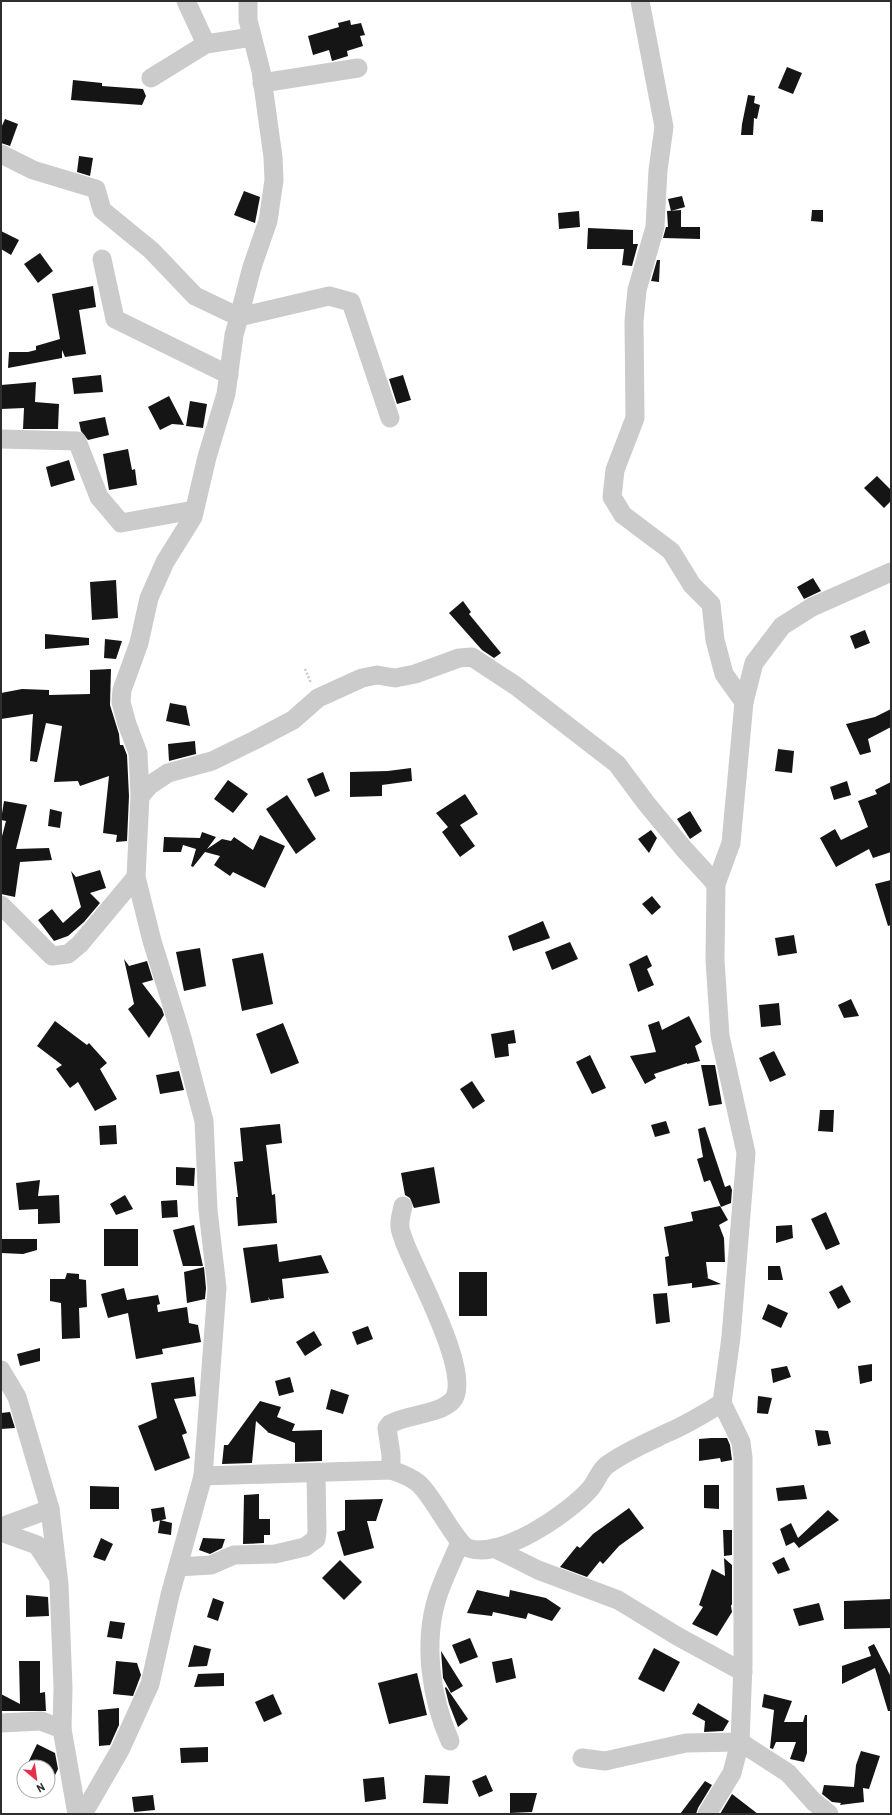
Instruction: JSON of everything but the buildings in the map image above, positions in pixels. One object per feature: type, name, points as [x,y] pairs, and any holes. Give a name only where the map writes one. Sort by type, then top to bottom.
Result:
[{"type":"street","points":[[186,1],[206,44]]},
{"type":"street","points":[[82,1814],[120,1750],[150,1684],[170,1595],[203,1476],[217,1288],[208,1210],[204,1121],[181,1034],[152,941],[136,877],[140,796],[138,753],[123,711],[122,690],[138,643],[149,598],[165,562],[193,517],[207,457],[226,394],[234,335],[252,267],[268,221],[274,180],[273,157],[262,83],[248,20],[248,1]]},
{"type":"street","points":[[640,1],[664,127],[658,170],[654,227],[637,290],[634,321],[635,418],[615,470],[612,497],[624,515],[671,551],[692,585],[711,604],[715,640],[724,674],[744,702]]},
{"type":"street","points":[[151,78],[206,44],[252,36]]},
{"type":"street","points":[[262,83],[358,68]]},
{"type":"street","points":[[1,154],[33,170],[96,189],[102,210],[151,250],[195,296],[239,316],[329,296],[351,302],[390,418]]},
{"type":"street","points":[[102,258],[115,319],[229,375]]},
{"type":"street","points":[[1,439],[77,441],[99,497],[121,523],[194,510]]},
{"type":"street","points":[[706,1814],[732,1773],[740,1742],[743,1672],[743,1458],[741,1442],[722,1403],[731,1337],[746,1153],[720,1036],[715,960],[716,884],[731,843],[744,702],[754,663],[782,626],[812,607],[891,572]]},
{"type":"street","points":[[140,796],[150,785],[168,774],[212,761],[248,744],[293,720],[318,698],[362,678],[377,675],[395,678],[415,674],[459,658],[472,657],[528,695],[617,764],[646,803],[684,849],[716,884]]},
{"type":"street","points":[[1,905],[52,956],[68,954],[80,944],[136,877]]},
{"type":"street","points":[[391,1470],[391,1455],[387,1428],[390,1424],[442,1407],[451,1402],[457,1395],[458,1383],[443,1326],[409,1256],[400,1227],[403,1206]]},
{"type":"street","points":[[1,1370],[17,1397],[50,1509],[58,1577],[63,1688],[62,1729],[77,1814]]},
{"type":"street","points":[[203,1476],[316,1474],[391,1470],[418,1484],[434,1502],[460,1542],[467,1548],[478,1550],[494,1548],[521,1539],[552,1522],[590,1489],[606,1466],[636,1447],[677,1428],[722,1403]]},
{"type":"street","points":[[178,1566],[212,1565],[234,1555],[275,1554],[305,1546],[316,1539],[316,1474]]},
{"type":"street","points":[[1,1527],[50,1509]]},
{"type":"street","points":[[1,1532],[37,1545],[58,1577]]},
{"type":"street","points":[[450,1742],[441,1721],[431,1675],[430,1631],[437,1599],[460,1542]]},
{"type":"street","points":[[494,1548],[538,1570],[618,1600],[677,1636],[743,1672]]},
{"type":"street","points":[[1,1723],[41,1722],[62,1729]]},
{"type":"street","points":[[582,1758],[605,1761],[686,1743],[740,1742],[788,1773],[814,1802],[829,1814]]}]
